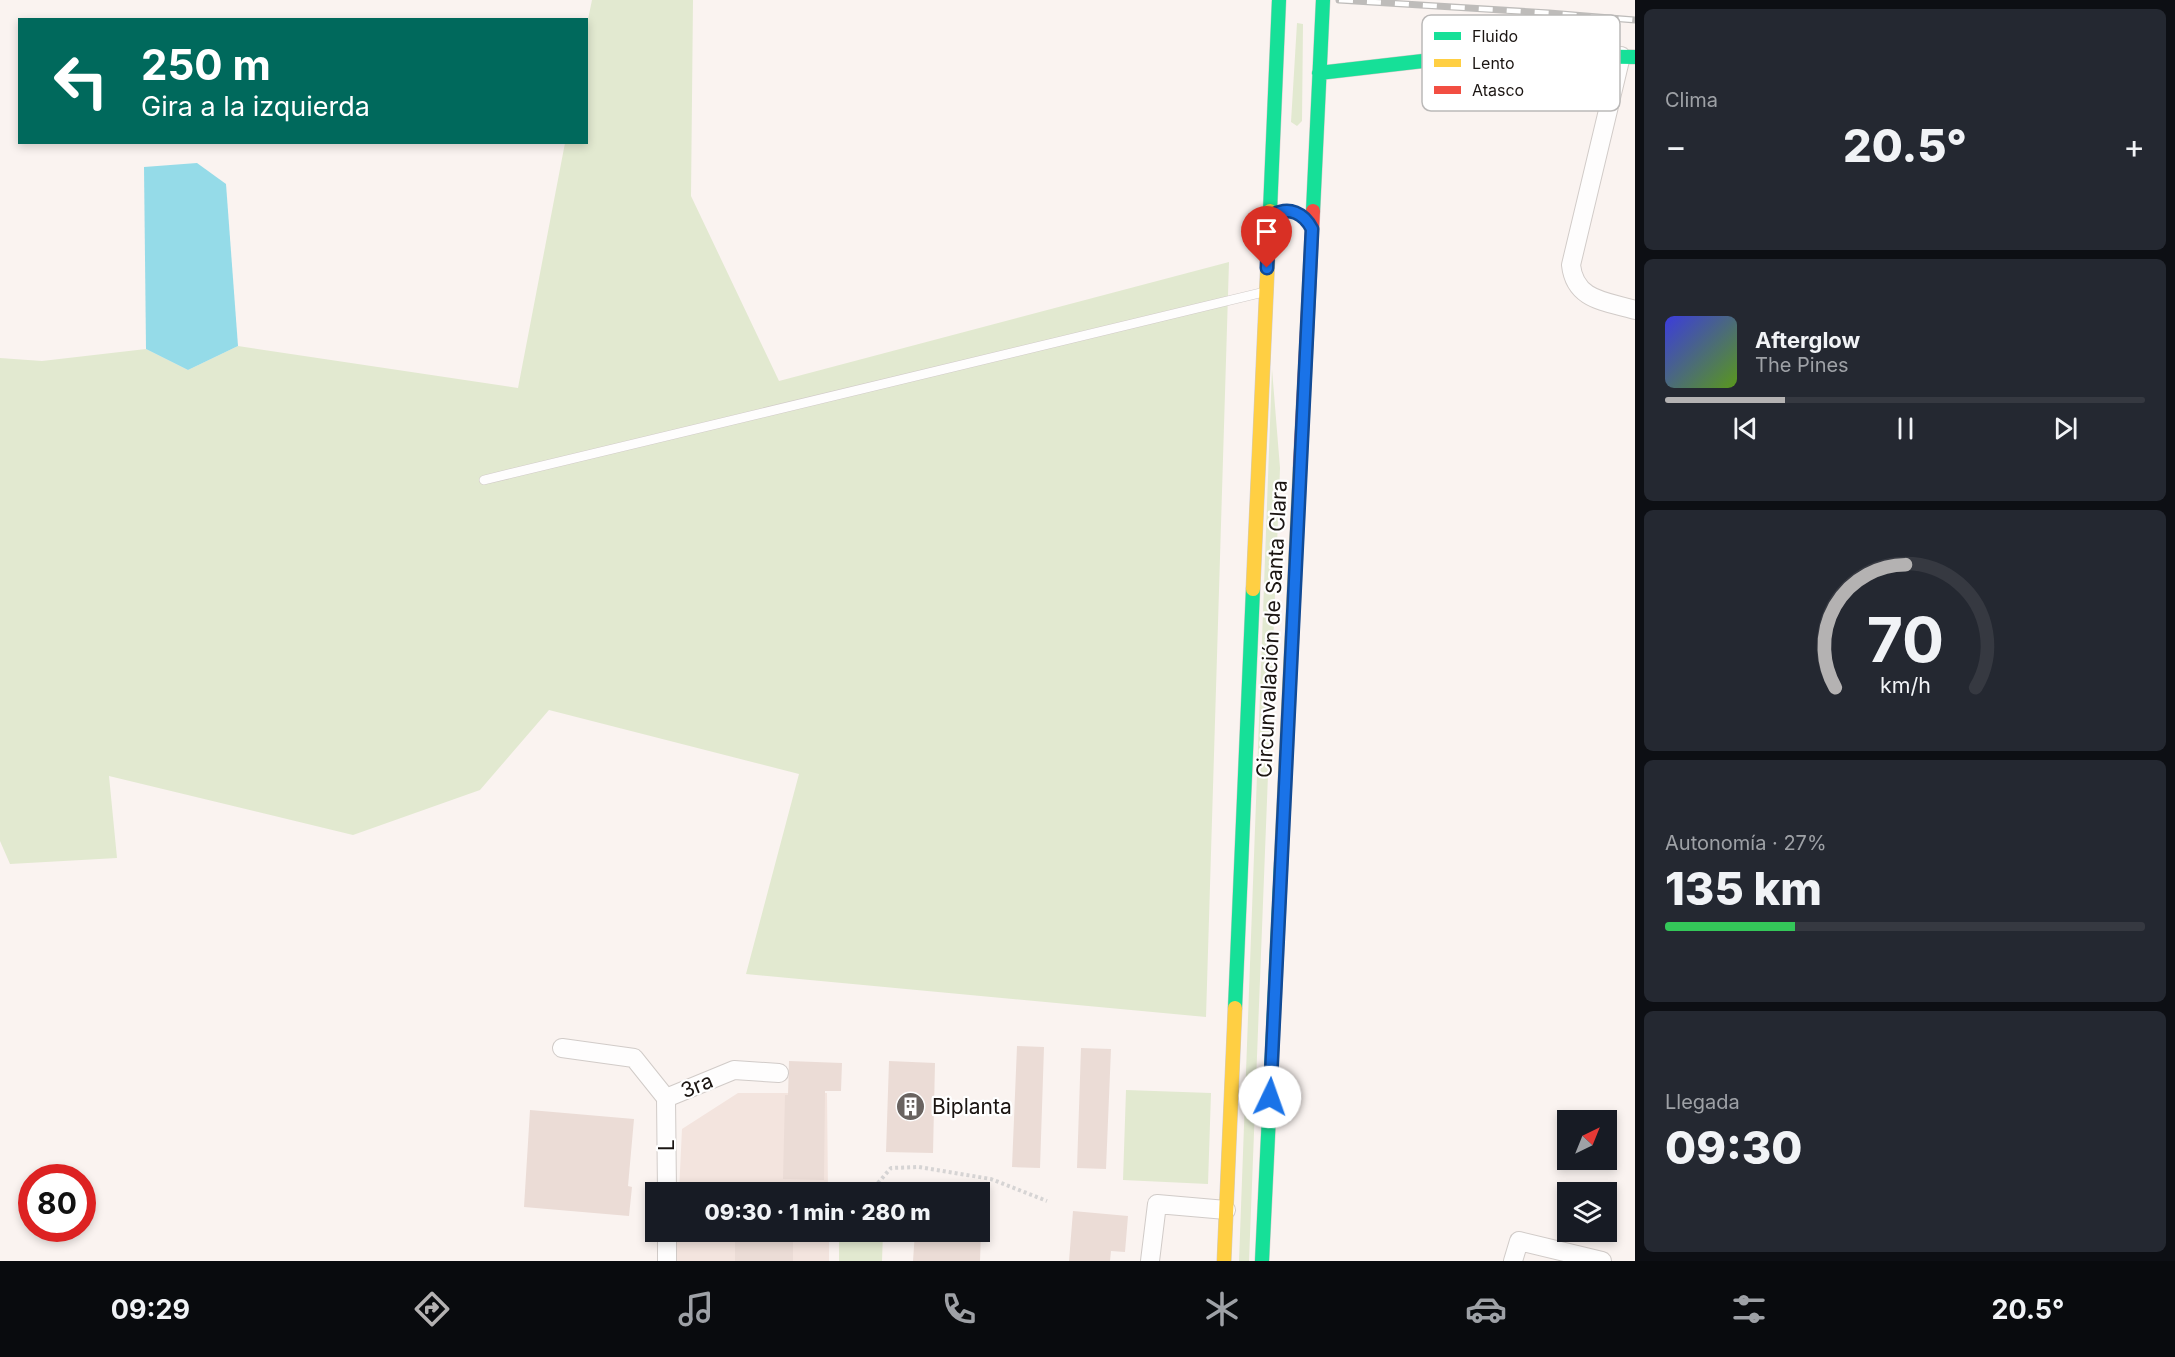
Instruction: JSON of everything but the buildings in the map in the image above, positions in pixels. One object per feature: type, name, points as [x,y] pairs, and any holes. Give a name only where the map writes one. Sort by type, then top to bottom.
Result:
[{"type":"main road","name":"Circunvalación de Santa Clara","points":[[1224,1261],[1279,0]]},
{"type":"main road","name":"Circunvalación de Santa Clara","points":[[1263,1261],[1323,0]]},
{"type":"main road","points":[[1319,73],[1422,61]]},
{"type":"main road","points":[[1269,222],[1273,215],[1287,210]]},
{"type":"main road","points":[[1302,216],[1312,229]]},
{"type":"street","points":[[1620,86],[1628,57]]},
{"type":"street","points":[[1613,111],[1571,265],[1572,278],[1583,293],[1635,310]]},
{"type":"street","name":"3ra","points":[[562,1048],[634,1058],[666,1098],[734,1070],[779,1073]]},
{"type":"street","name":"L","points":[[666,1098],[667,1182]]},
{"type":"street","points":[[1150,1261],[1157,1204],[1226,1209]]},
{"type":"street","points":[[1513,1261],[1519,1241],[1602,1261]]},
{"type":"street","points":[[667,1242],[667,1261]]},
{"type":"lane","points":[[484,480],[1266,292]]},
{"type":"path","points":[[879,1182],[891,1168],[919,1167],[991,1179],[1047,1201]]},
{"type":"shaded area","points":[[738,1093],[827,1093],[828,1182],[679,1182],[682,1129]]},
{"type":"shaded area","points":[[677,1242],[829,1242],[829,1261],[676,1261]]},
{"type":"green space","points":[[592,0],[693,0],[691,196],[779,381],[1229,262],[1206,1017],[746,974],[799,774],[549,710],[480,790],[353,835],[109,776],[117,858],[10,864],[0,841],[0,358],[42,361],[146,349],[188,370],[238,346],[518,388],[565,144],[588,144],[588,19]]},
{"type":"green space","points":[[1297,23],[1303,24],[1302,121],[1297,126],[1291,122]]},
{"type":"green space","points":[[1272,369],[1280,468],[1249,1261],[1239,1261]]},
{"type":"green space","points":[[1126,1090],[1211,1093],[1208,1184],[1123,1180]]},
{"type":"green space","points":[[839,1242],[883,1242],[882,1261],[839,1261]]},
{"type":"water","points":[[197,163],[226,184],[238,346],[188,370],[146,349],[144,167]]},
{"type":"railway","points":[[1339,0],[1574,15]]},
{"type":"railway","points":[[1620,19],[1635,20]]},
{"type":"traffic: fast","points":[[1270,211],[1279,0]]},
{"type":"traffic: fast","points":[[1313,211],[1323,0]]},
{"type":"traffic: fast","points":[[1620,57],[1635,57]]},
{"type":"traffic: fast","points":[[1319,73],[1422,61]]},
{"type":"traffic: fast","points":[[1235,1008],[1253,589]]},
{"type":"traffic: fast","points":[[1262,1261],[1281,864]]},
{"type":"traffic: slow","points":[[1253,589],[1270,211]]},
{"type":"traffic: slow","points":[[1281,864],[1300,468]]},
{"type":"traffic: slow","points":[[1224,1261],[1235,1008]]},
{"type":"traffic: jam","points":[[1300,468],[1313,211]]},
{"type":"place","name":"Biplanta","points":[[911,1107]]},
{"type":"route","points":[[1267,268],[1269,222],[1273,215],[1287,210],[1302,216],[1312,229],[1270,1097]]}]
